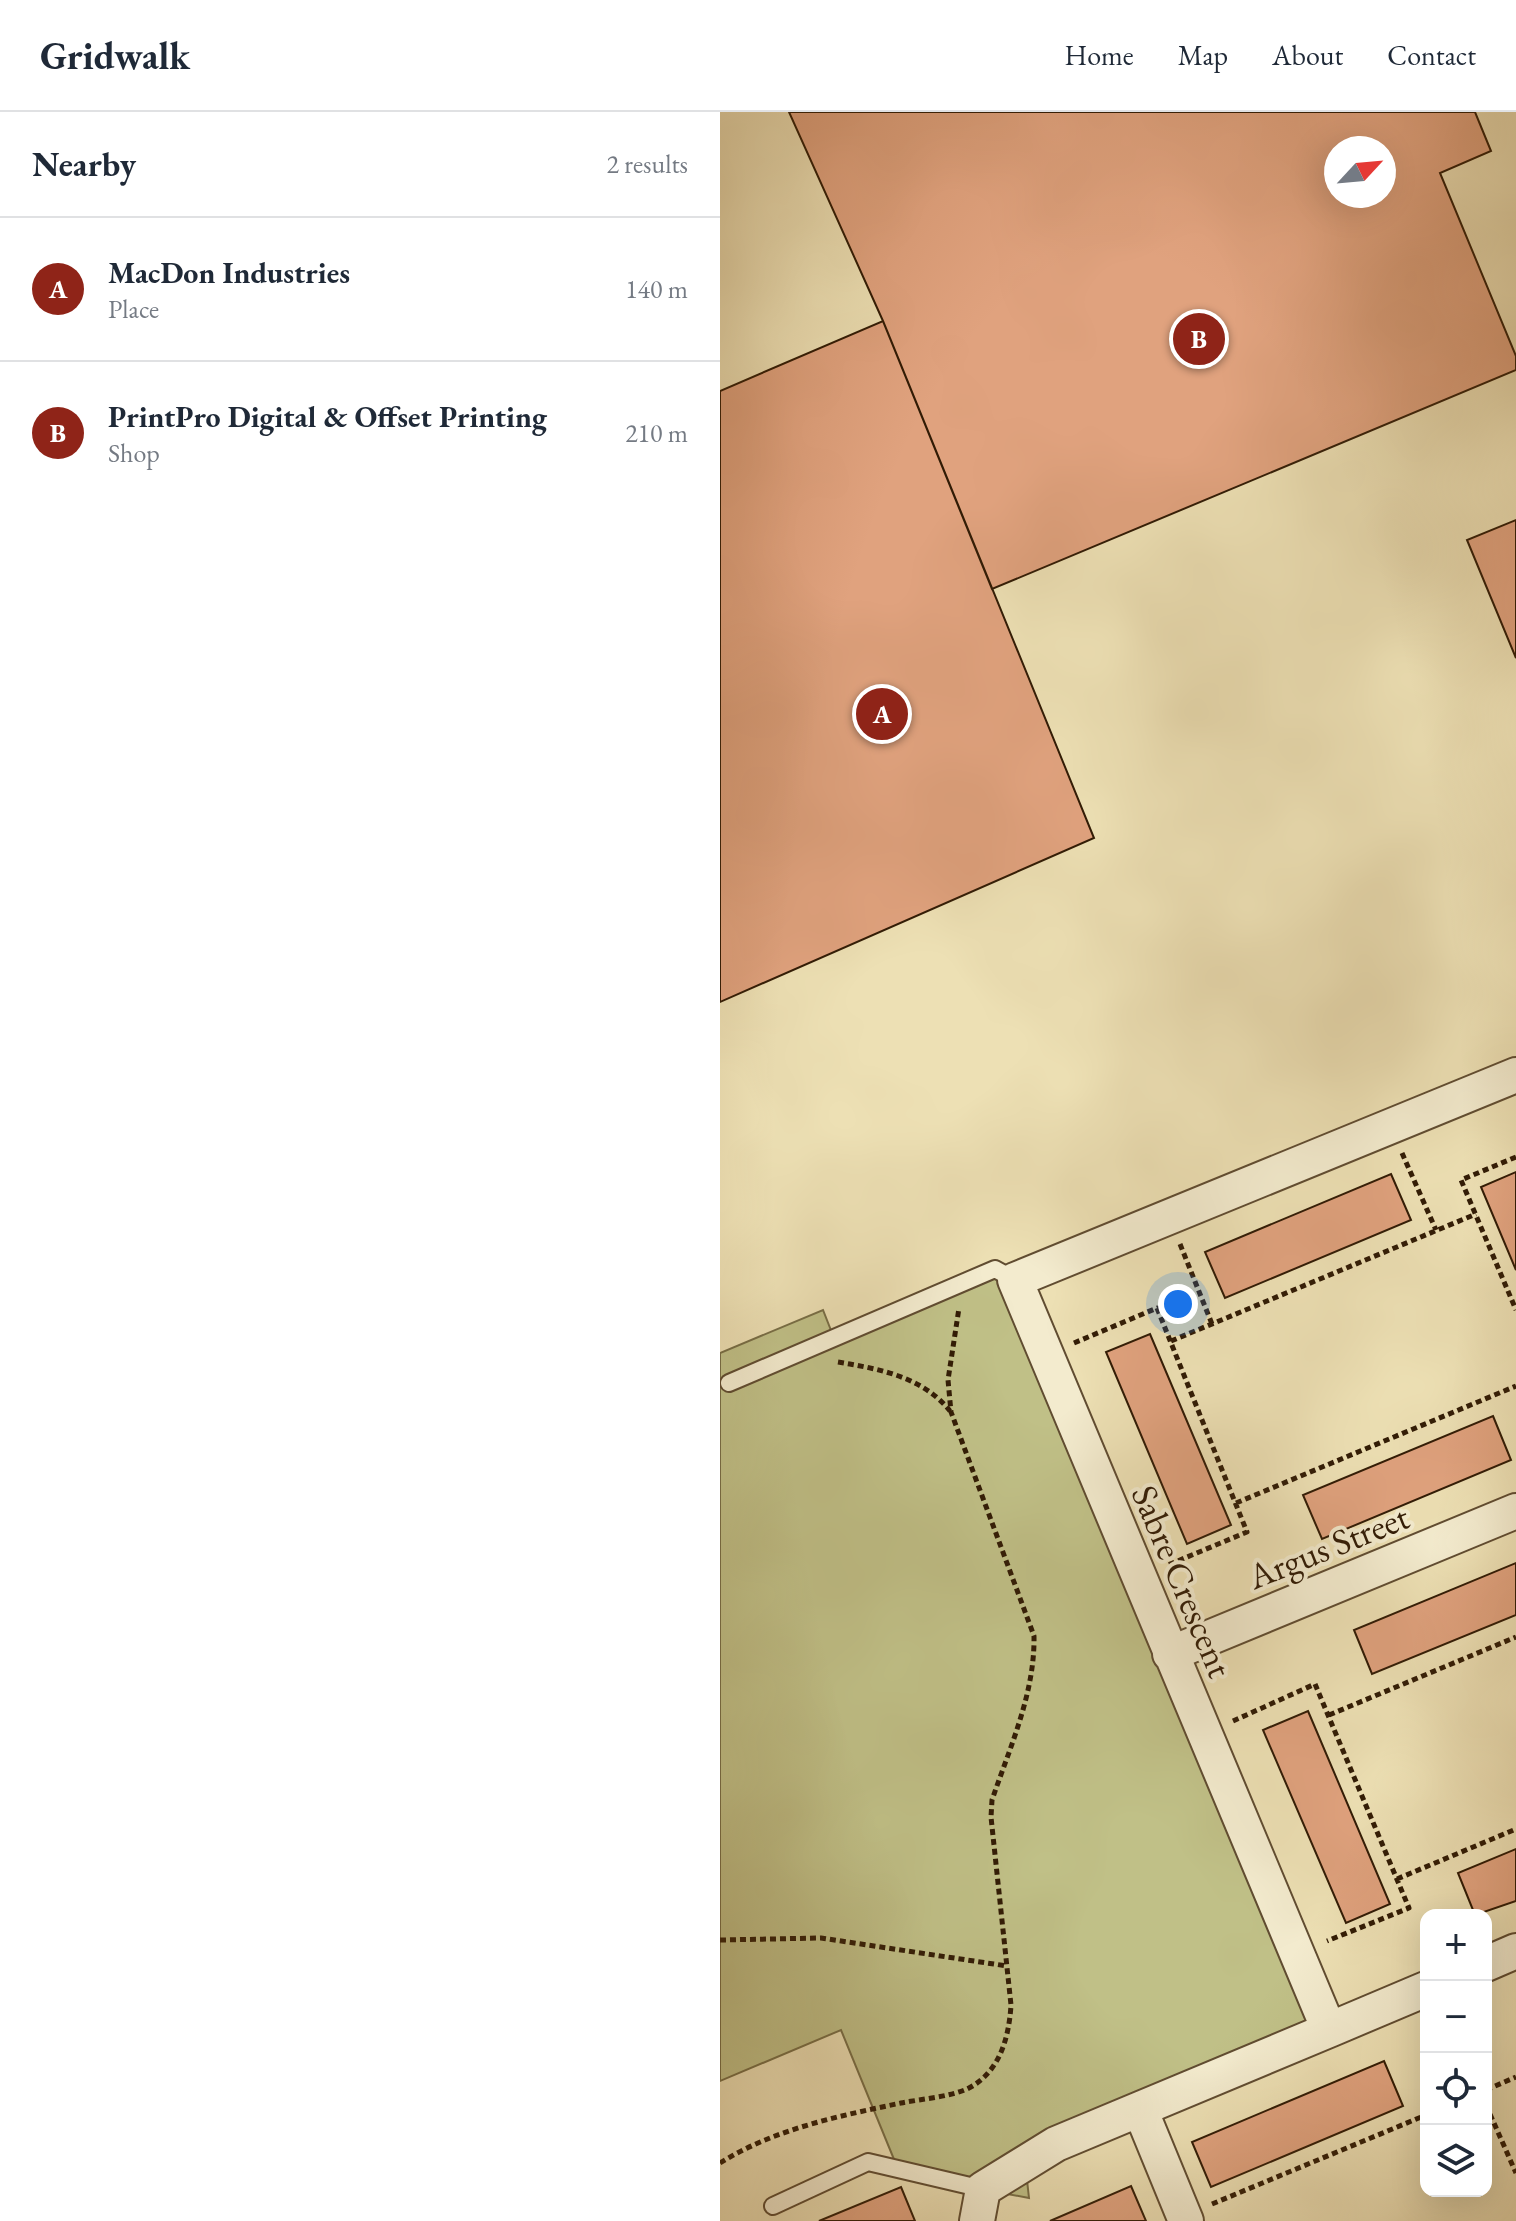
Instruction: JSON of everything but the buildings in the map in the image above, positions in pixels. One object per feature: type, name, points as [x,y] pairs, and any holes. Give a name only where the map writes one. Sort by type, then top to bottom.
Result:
[{"type":"street","points":[[1015,1280],[1516,1075]]},
{"type":"street","name":"Sabre Crescent","points":[[1015,1280],[1044,1356],[1329,2030]]},
{"type":"street","name":"Argus Street","points":[[1170,1654],[1516,1511]]},
{"type":"street","points":[[1492,1961],[1516,1951]]},
{"type":"street","points":[[980,2205],[1056,2144],[1420,1992]]},
{"type":"street","points":[[1140,2109],[1185,2218]]},
{"type":"lane","points":[[729,1383],[995,1269],[1015,1280]]},
{"type":"lane","points":[[773,2206],[868,2162],[980,2205]]},
{"type":"path","points":[[1390,1126],[1436,1230]]},
{"type":"path","points":[[1516,1157],[1461,1180],[1516,1310]]},
{"type":"path","points":[[1171,1341],[1476,1214]]},
{"type":"path","points":[[1170,1217],[1212,1324]]},
{"type":"path","points":[[720,2163],[758,2143],[800,2127],[967,2089],[999,2057],[1009,2035],[1011,2005],[991,1817],[992,1800],[1027,1696],[1034,1661],[1034,1636],[951,1412],[948,1380],[962,1283]]},
{"type":"path","points":[[1044,1356],[1157,1308],[1247,1532],[1138,1577]]},
{"type":"path","points":[[796,1355],[888,1372],[936,1393],[951,1412]]},
{"type":"path","points":[[1236,1503],[1516,1386]]},
{"type":"path","points":[[1328,1715],[1516,1637]]},
{"type":"path","points":[[1204,1735],[1315,1684],[1397,1879],[1409,1908],[1296,1954]]},
{"type":"path","points":[[1397,1879],[1516,1829]]},
{"type":"path","points":[[720,1940],[821,1938],[1007,1966]]},
{"type":"path","points":[[1492,2087],[1516,2077]]},
{"type":"path","points":[[1185,2218],[1420,2118]]},
{"type":"path","points":[[1492,2119],[1516,2173]]},
{"type":"green space","points":[[995,1269],[1329,2030],[1056,2144],[1027,2180],[1029,2198],[900,2174],[841,2030],[720,2081],[720,1353],[823,1310],[834,1338]]},
{"type":"place","name":"PrintPro Digital & Offset Printing","points":[[1199,339]]},
{"type":"place","name":"MacDon Industries","points":[[882,714]]}]
